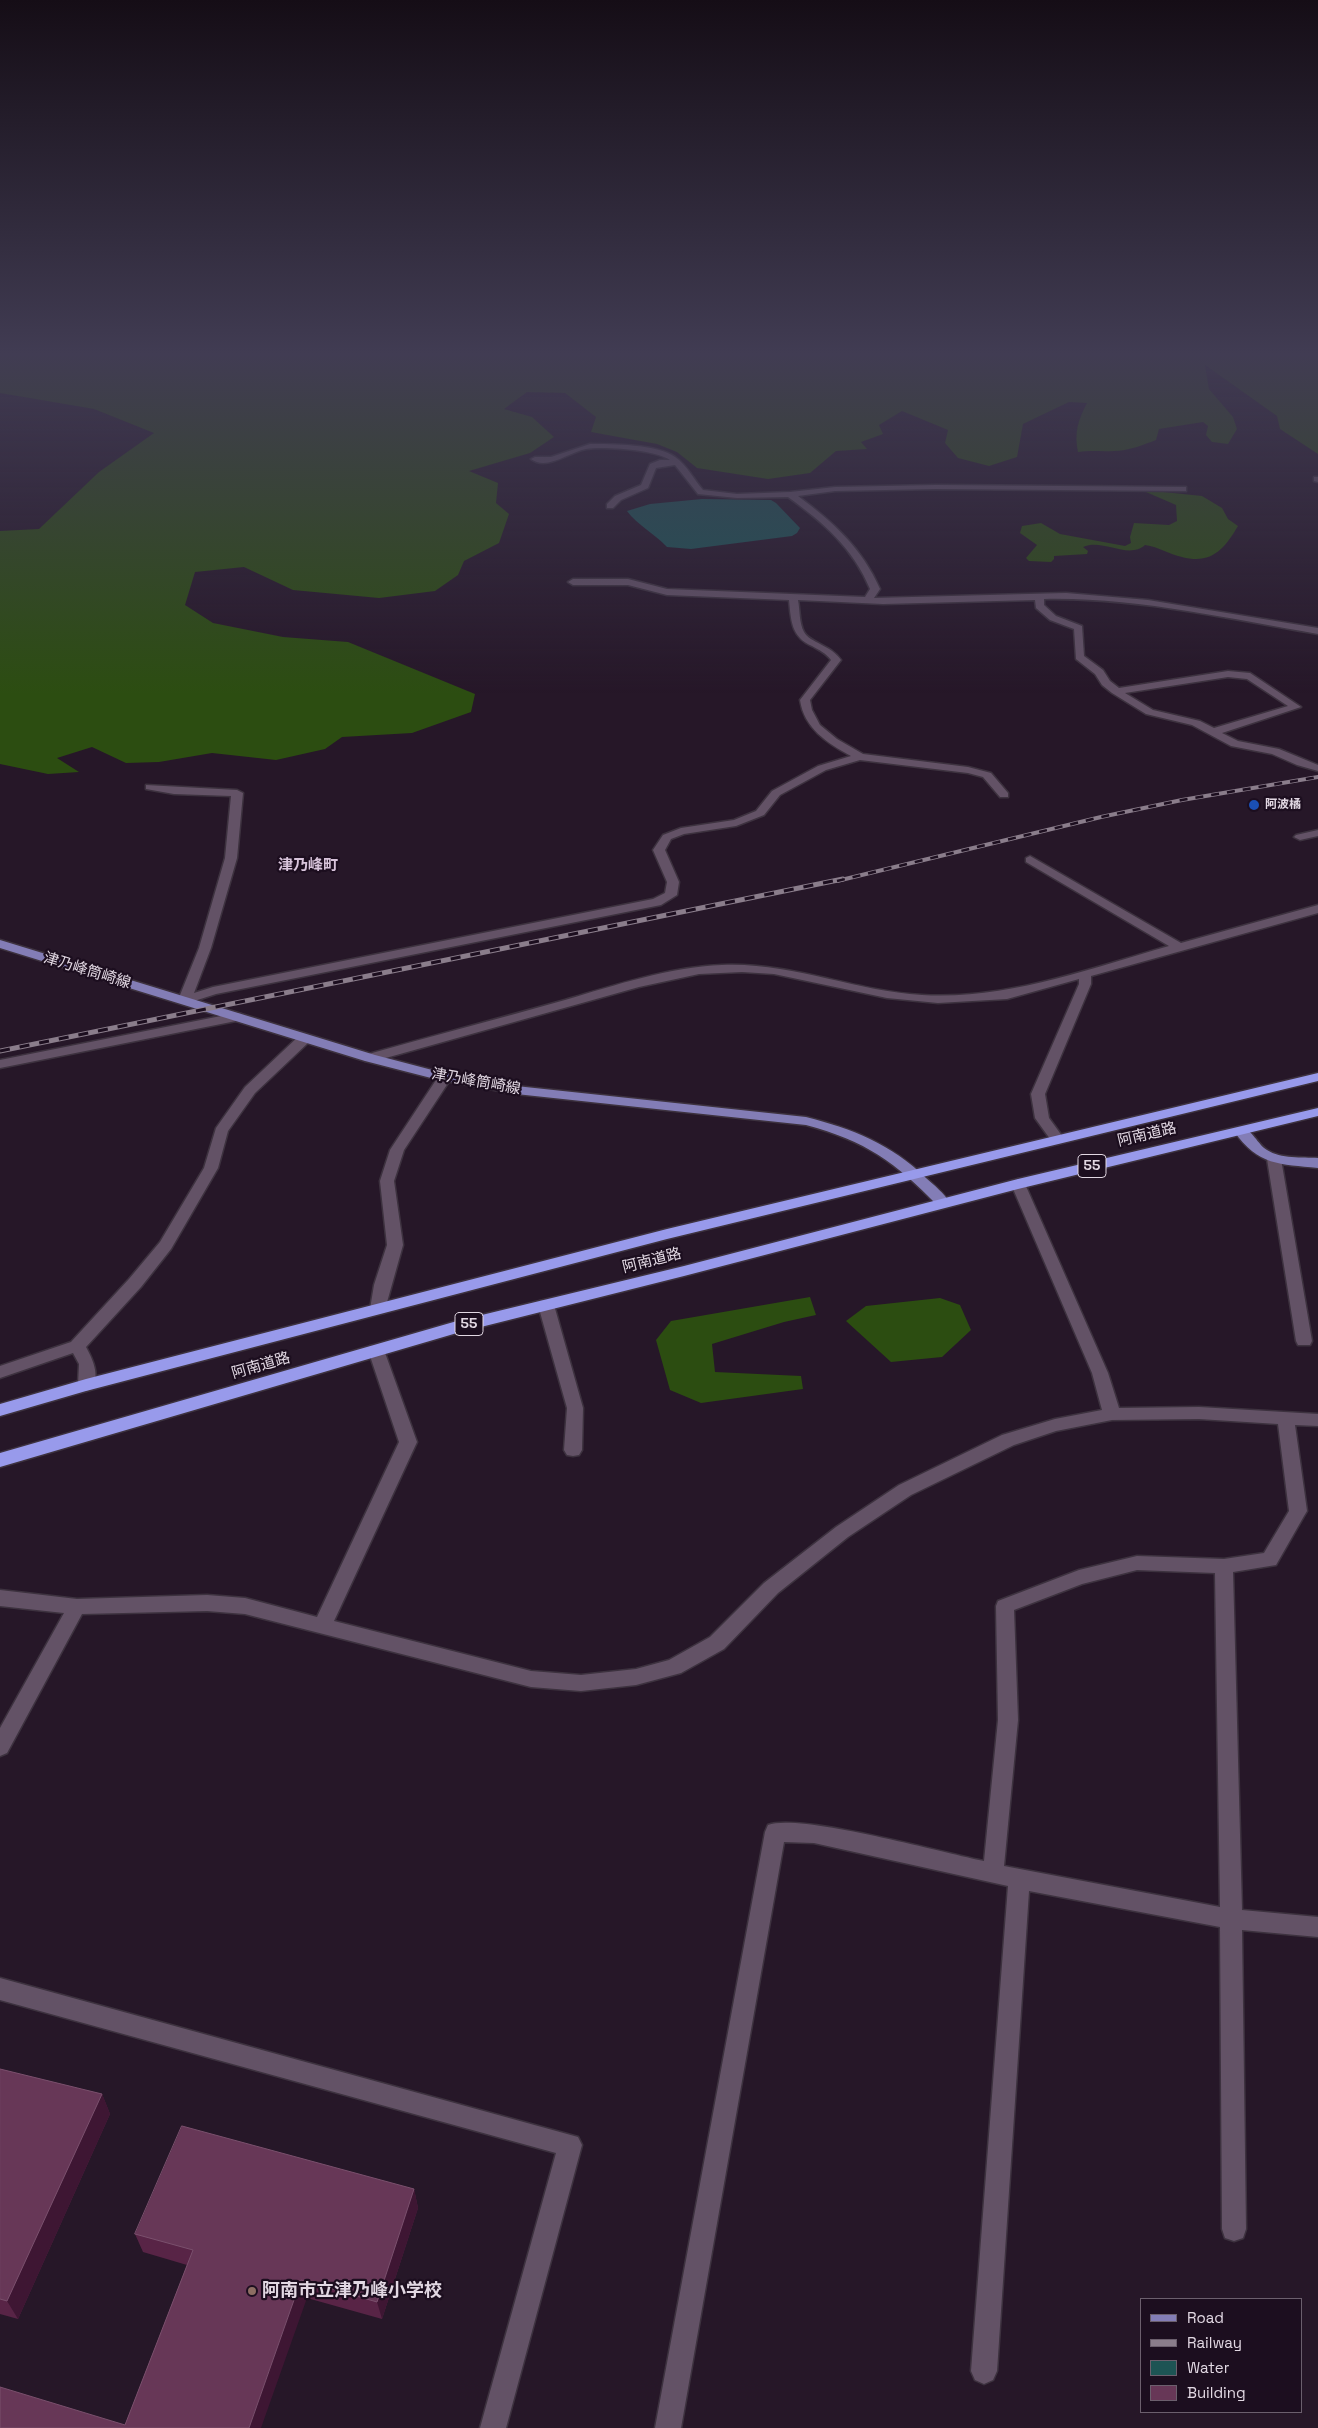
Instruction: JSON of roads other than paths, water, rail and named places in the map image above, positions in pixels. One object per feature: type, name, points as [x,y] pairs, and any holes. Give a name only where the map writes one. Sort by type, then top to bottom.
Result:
[{"type":"highway","name":"阿南道路","points":[[0,1410],[86,1385],[667,1234],[1058,1140],[1211,1101],[1318,1077]]},
{"type":"highway","name":"阿南道路","points":[[0,1460],[457,1327],[1018,1184],[1318,1112]]},
{"type":"main road","name":"津乃峰筒崎線","points":[[0,944],[370,1058],[445,1077],[516,1090],[806,1121],[839,1129],[868,1139],[895,1157],[915,1174],[943,1203]]},
{"type":"main road","points":[[1241,1131],[1261,1153],[1274,1159],[1318,1163]]},
{"type":"street","points":[[610,506],[618,498],[644,486],[651,467]]},
{"type":"street","points":[[681,467],[701,492],[737,496],[790,494],[835,489],[936,487],[1183,489]]},
{"type":"street","points":[[790,494],[843,535],[856,553],[875,589],[868,600]]},
{"type":"street","points":[[573,582],[628,582],[645,588],[676,592],[868,600],[1066,596],[1148,603],[1318,631]]},
{"type":"street","points":[[793,596],[798,631],[806,638],[832,651],[836,660],[805,700],[805,708],[811,721],[832,741],[860,757],[978,772],[987,775],[1004,795]]},
{"type":"street","points":[[1040,597],[1039,606],[1043,612],[1080,628],[1079,657],[1099,672],[1101,679],[1116,691],[1150,712],[1180,718],[1235,744],[1275,751],[1301,764],[1318,768]]},
{"type":"street","points":[[1116,691],[1228,674],[1242,674],[1250,676],[1296,707],[1213,732]]},
{"type":"street","points":[[185,1000],[213,992],[657,902],[671,895],[673,882],[659,850],[667,837],[682,832],[736,823],[760,813],[776,793],[822,768],[860,757]]},
{"type":"street","points":[[150,787],[174,791],[237,793],[229,866],[205,948],[185,1000]]},
{"type":"street","points":[[1300,837],[1318,833]]},
{"type":"street","points":[[1030,860],[1179,947]]},
{"type":"street","points":[[370,1058],[636,984],[699,970],[743,968],[798,974],[868,991],[919,1000],[958,1001],[1008,995],[1179,947],[1316,912]]},
{"type":"street","points":[[1058,1140],[1042,1118],[1038,1094],[1085,984],[1085,974]]},
{"type":"street","points":[[0,1064],[236,1016]]},
{"type":"street","points":[[0,1372],[77,1346],[136,1284],[166,1245],[211,1168],[221,1131],[250,1090],[305,1038]]},
{"type":"street","points":[[378,1309],[382,1284],[395,1245],[387,1181],[397,1150],[445,1077]]},
{"type":"street","points":[[1274,1159],[1304,1341]]},
{"type":"street","points":[[1018,1184],[1100,1373],[1112,1414]]},
{"type":"street","points":[[546,1305],[575,1408],[573,1450]]},
{"type":"street","points":[[77,1346],[87,1364],[86,1385]]},
{"type":"street","points":[[322,1627],[408,1442],[376,1350]]},
{"type":"street","points":[[0,1598],[77,1607],[207,1603],[245,1606],[531,1679],[581,1683],[636,1677],[674,1666],[717,1643],[771,1588],[842,1532],[905,1490],[1008,1440],[1055,1425],[1112,1414],[1199,1413],[1318,1420]]},
{"type":"street","points":[[993,1873],[1008,1720],[1005,1606],[1079,1578],[1137,1563],[1224,1566],[1270,1560],[1298,1511],[1286,1419]]},
{"type":"street","points":[[1224,1566],[1231,1918],[1234,2229]]},
{"type":"street","points":[[0,1747],[77,1607]]},
{"type":"street","points":[[668,2428],[774,1832],[814,1834],[993,1873],[1231,1918],[1318,1927]]},
{"type":"street","points":[[984,2371],[1019,1878]]},
{"type":"street","points":[[0,1989],[570,2144],[494,2428]]},
{"type":"water","points":[[702,499],[771,500],[800,528],[792,536],[691,549],[667,547],[627,511],[650,504]]},
{"type":"railway","points":[[837,881],[1101,817],[1182,800],[1318,777]]},
{"type":"railway","points":[[0,1051],[843,879]]},
{"type":"place","name":"阿波橘","points":[[1254,805]]},
{"type":"place","name":"阿南市立津乃峰小学校","points":[[252,2291]]},
{"type":"district","name":"津乃峰町","points":[[308,866]]}]
